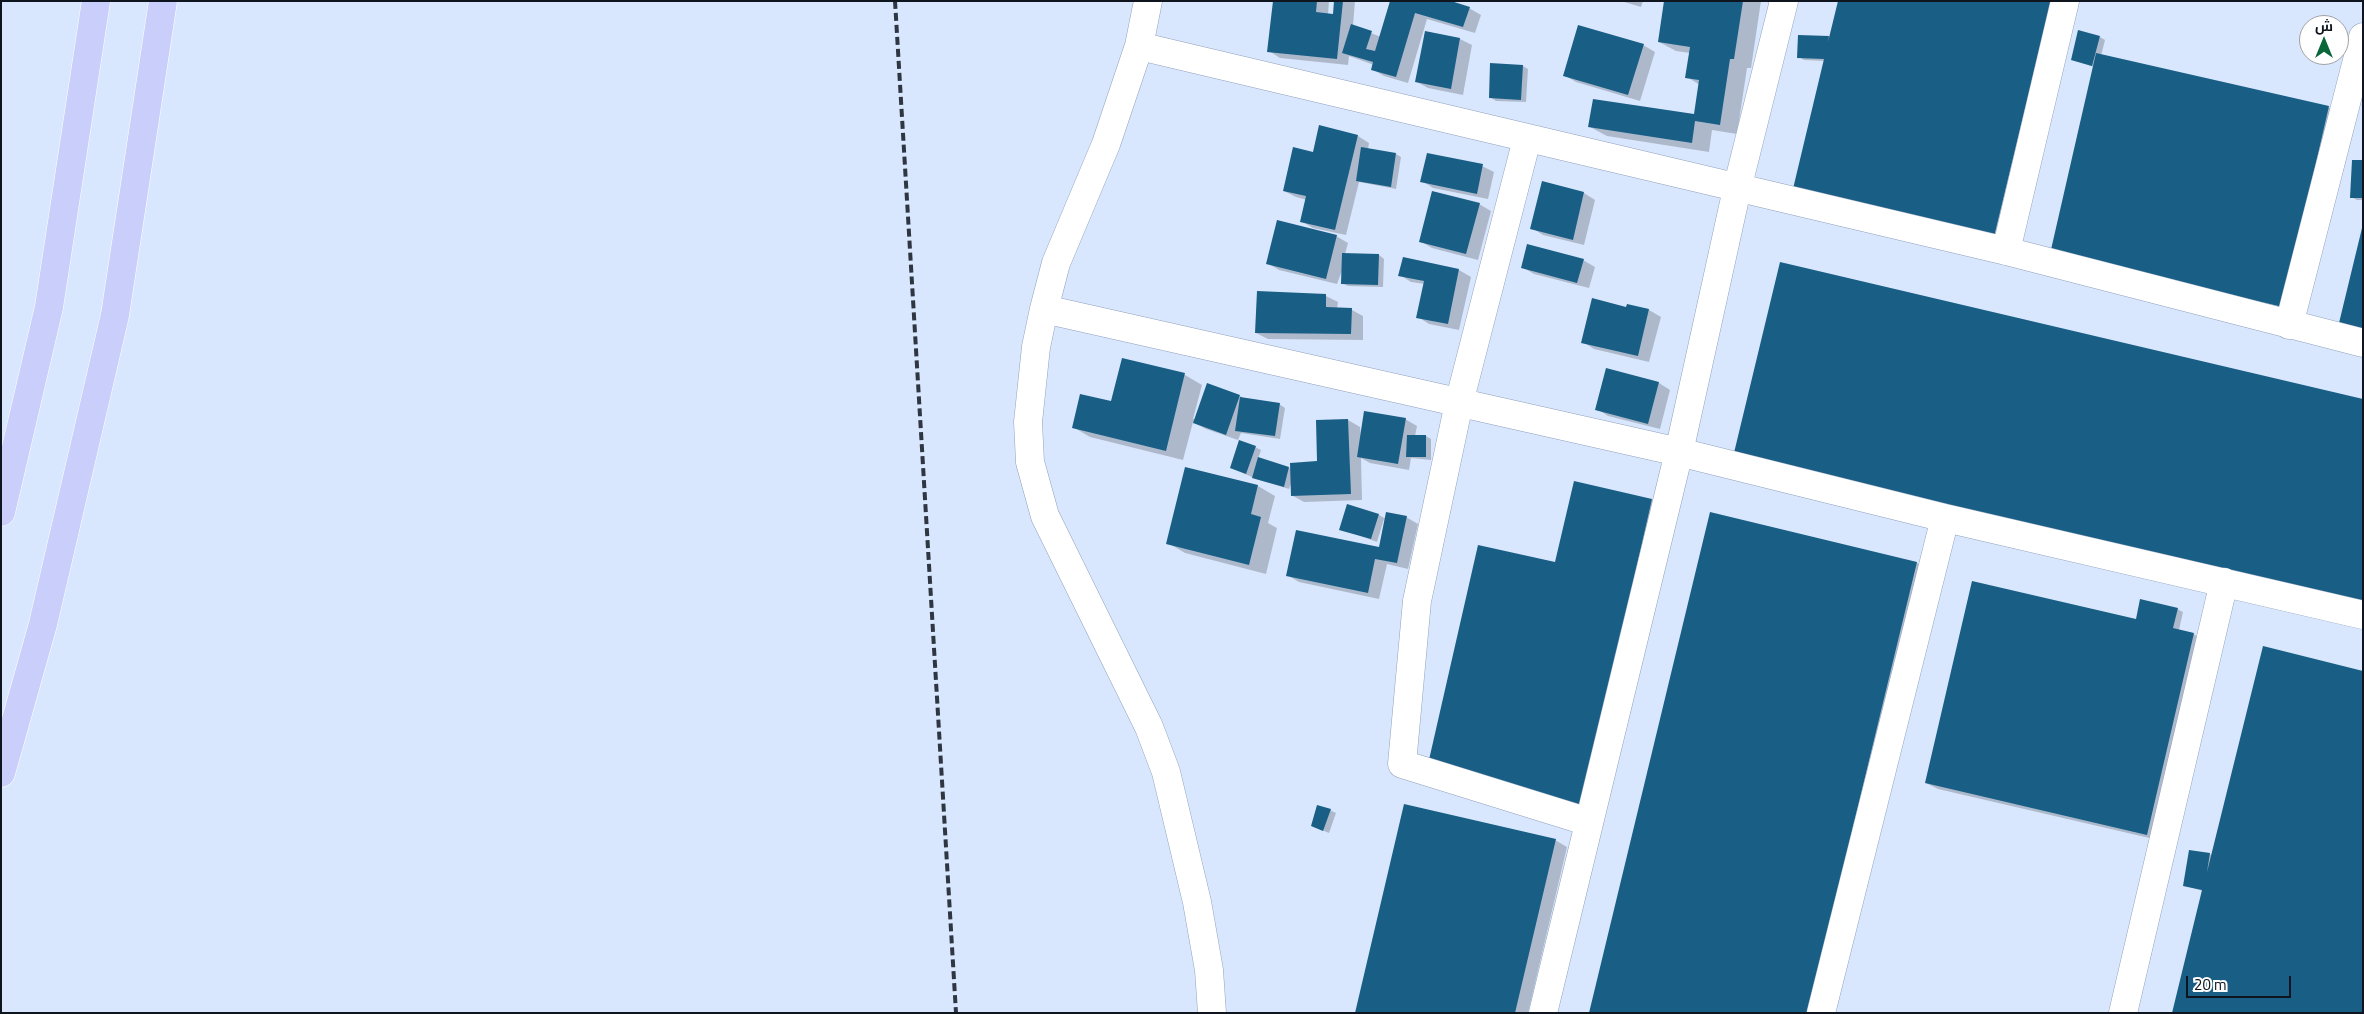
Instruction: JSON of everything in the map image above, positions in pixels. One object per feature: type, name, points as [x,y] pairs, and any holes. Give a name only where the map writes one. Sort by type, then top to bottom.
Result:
[{"type":"highway","points":[[1,512],[49,307],[96,1]]},
{"type":"highway","points":[[1,773],[43,624],[115,315],[163,1]]},
{"type":"street","points":[[1148,1],[1139,46],[1106,144],[1056,264],[1044,310],[1036,347],[1028,422],[1030,462],[1045,516],[1149,728],[1166,772],[1197,902],[1209,970],[1212,1013]]},
{"type":"street","points":[[1543,1013],[1679,452],[1737,189],[1784,1]]},
{"type":"street","points":[[2006,251],[2065,1]]},
{"type":"street","points":[[2288,325],[2363,38]]},
{"type":"street","points":[[1139,46],[1737,189],[2006,251],[2288,325],[2363,342]]},
{"type":"street","points":[[1528,139],[1459,403],[1417,601],[1402,764],[1589,822]]},
{"type":"street","points":[[1044,310],[1679,452],[1945,518],[2363,615]]},
{"type":"street","points":[[1821,1013],[1945,518]]},
{"type":"street","points":[[2123,1013],[2224,582]]},
{"type":"building","points":[[1273,1],[1317,1],[1316,12],[1333,14],[1334,1],[1343,1],[1337,59],[1267,52]]},
{"type":"building","points":[[1390,1],[1451,1],[1470,7],[1463,27],[1415,13],[1396,77],[1371,70],[1373,62],[1342,53],[1351,24],[1372,31],[1366,49],[1375,51]]},
{"type":"building","points":[[1664,1],[1743,1],[1734,59],[1730,59],[1720,125],[1695,121],[1692,143],[1588,127],[1593,99],[1694,114],[1699,80],[1685,78],[1690,47],[1658,42]]},
{"type":"building","points":[[1838,1],[2051,1],[1993,241],[1792,193],[1824,59],[1797,58],[1798,35],[1829,36],[1828,42]]},
{"type":"building","points":[[1578,25],[1644,44],[1628,95],[1563,76]]},
{"type":"building","points":[[2078,30],[2100,36],[2092,66],[2071,60]]},
{"type":"building","points":[[1425,31],[1460,38],[1451,89],[1415,82]]},
{"type":"building","points":[[2096,53],[2329,106],[2283,307],[2050,254]]},
{"type":"building","points":[[1490,63],[1523,65],[1521,100],[1489,98]]},
{"type":"building","points":[[1319,125],[1358,135],[1335,230],[1300,222],[1306,196],[1283,191],[1293,147],[1313,152]]},
{"type":"building","points":[[1361,147],[1396,153],[1391,187],[1356,181]]},
{"type":"building","points":[[1427,153],[1483,164],[1477,194],[1420,182]]},
{"type":"building","points":[[2352,160],[2363,160],[2363,198],[2350,198]]},
{"type":"building","points":[[1542,181],[1584,192],[1573,240],[1530,229]]},
{"type":"building","points":[[1432,191],[1480,203],[1466,254],[1419,242]]},
{"type":"building","points":[[1277,220],[1337,235],[1326,279],[1266,264]]},
{"type":"building","points":[[2363,228],[2363,329],[2339,323]]},
{"type":"building","points":[[1527,244],[1584,259],[1577,283],[1521,268]]},
{"type":"building","points":[[1342,253],[1379,254],[1378,285],[1341,284]]},
{"type":"building","points":[[1403,257],[1459,269],[1448,324],[1416,318],[1424,281],[1398,276]]},
{"type":"building","points":[[1780,262],[2363,399],[2363,605],[1733,457]]},
{"type":"building","points":[[1257,291],[1326,294],[1326,307],[1352,308],[1351,334],[1255,333]]},
{"type":"building","points":[[1592,298],[1626,307],[1627,304],[1649,309],[1638,356],[1581,343]]},
{"type":"building","points":[[1122,358],[1185,373],[1166,451],[1072,428],[1080,394],[1111,401]]},
{"type":"building","points":[[1606,368],[1659,382],[1648,424],[1595,410]]},
{"type":"building","points":[[1207,383],[1240,395],[1226,435],[1193,423]]},
{"type":"building","points":[[1240,397],[1280,403],[1275,436],[1235,431]]},
{"type":"building","points":[[1364,411],[1406,418],[1398,464],[1357,457]]},
{"type":"building","points":[[1348,419],[1351,494],[1291,496],[1290,463],[1317,461],[1316,420]]},
{"type":"building","points":[[1407,435],[1426,435],[1426,457],[1406,457]]},
{"type":"building","points":[[1239,440],[1256,446],[1246,474],[1230,468]]},
{"type":"building","points":[[1258,457],[1289,467],[1284,487],[1252,478]]},
{"type":"building","points":[[1185,467],[1258,485],[1251,514],[1261,517],[1249,565],[1166,544]]},
{"type":"building","points":[[1574,481],[1652,499],[1582,808],[1426,773],[1478,545],[1555,562]]},
{"type":"building","points":[[1347,504],[1379,514],[1371,539],[1339,530]]},
{"type":"building","points":[[1386,512],[1407,516],[1397,563],[1375,559],[1368,593],[1286,576],[1296,530],[1379,547]]},
{"type":"building","points":[[1710,512],[1917,562],[1808,1013],[1589,1013]]},
{"type":"building","points":[[1972,581],[2136,619],[2140,599],[2178,608],[2173,628],[2194,633],[2147,835],[1925,783]]},
{"type":"building","points":[[2263,646],[2363,671],[2363,1013],[2172,1013],[2202,890],[2183,886],[2189,850],[2210,853],[2207,872]]},
{"type":"building","points":[[1404,804],[1556,839],[1515,1013],[1355,1013]]},
{"type":"building","points":[[1317,805],[1331,809],[1323,831],[1311,826]]},
{"type":"railway","points":[[895,1],[956,1013]]}]
